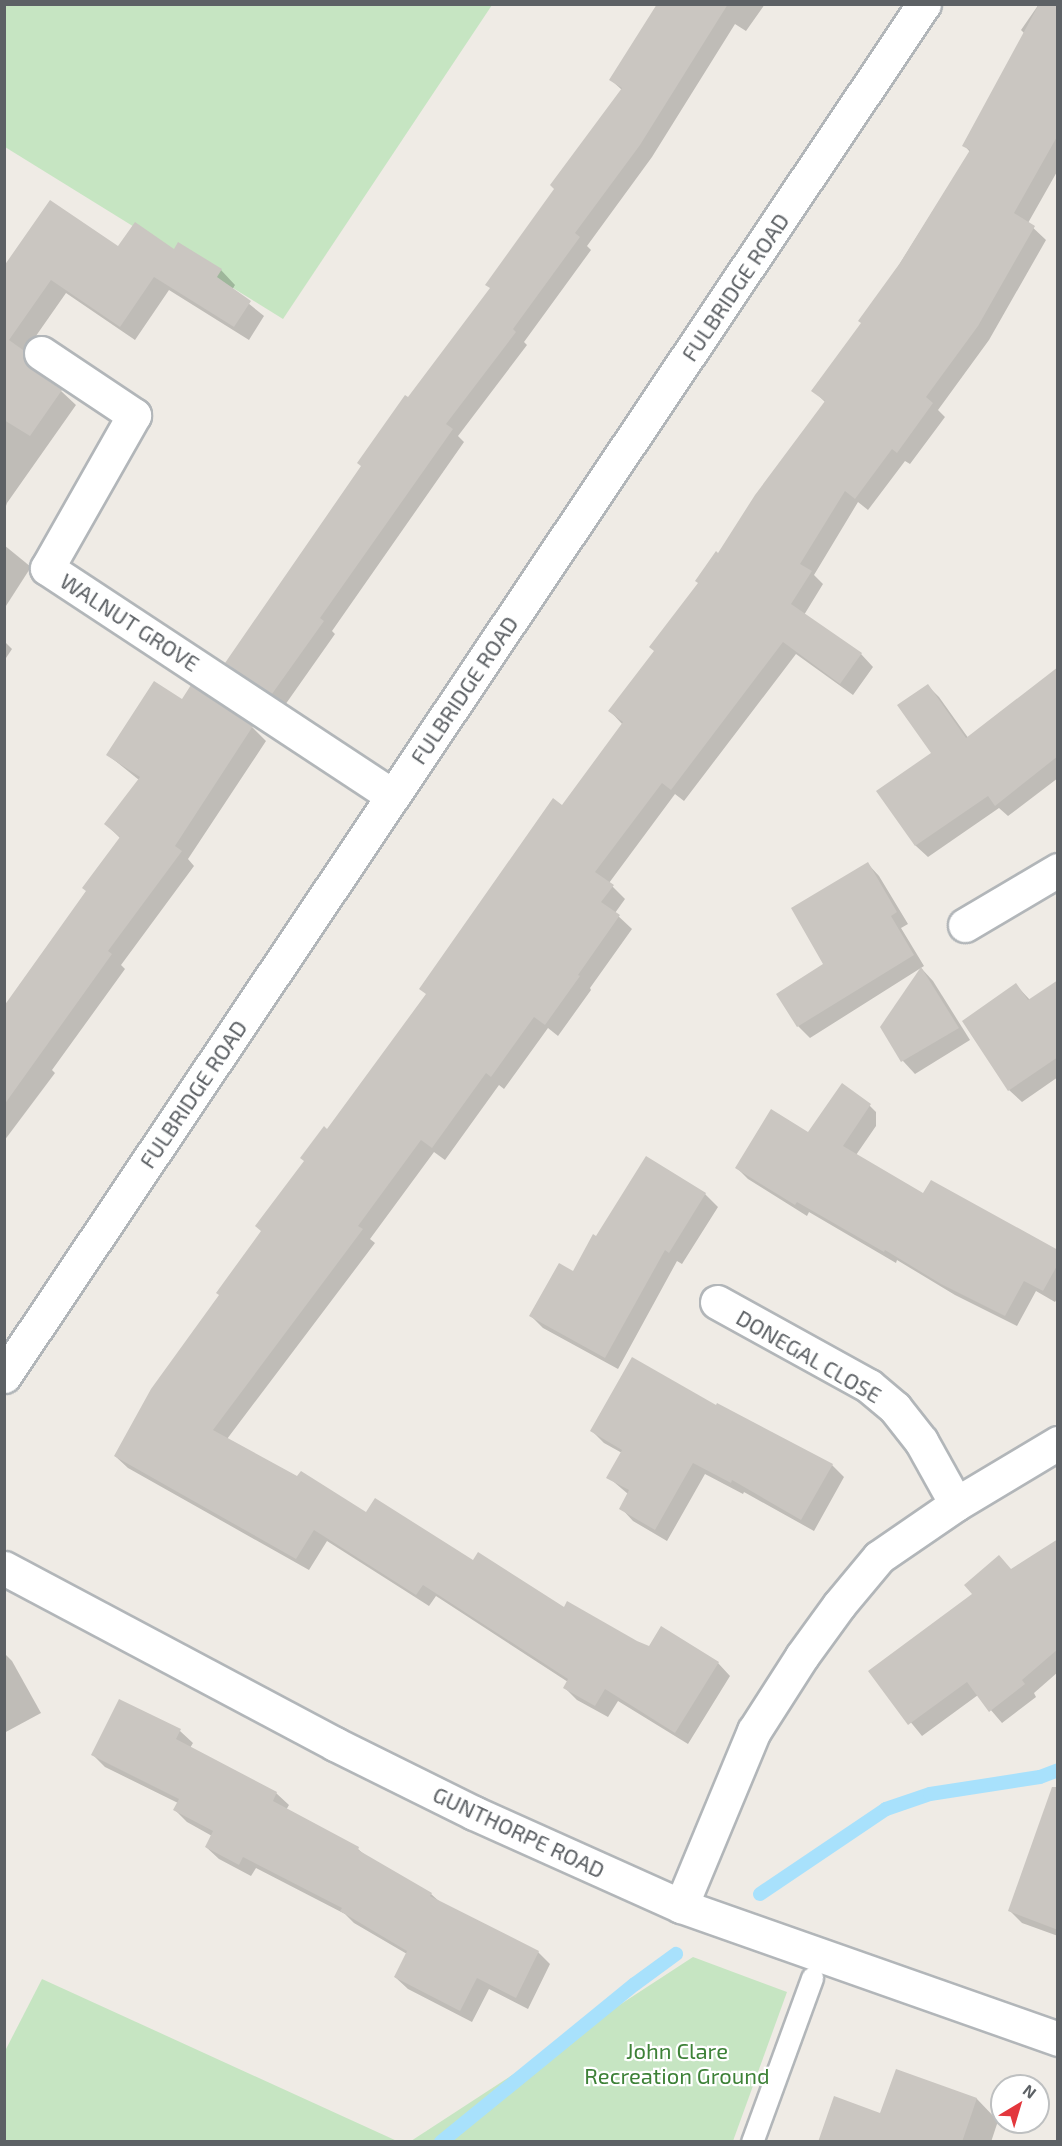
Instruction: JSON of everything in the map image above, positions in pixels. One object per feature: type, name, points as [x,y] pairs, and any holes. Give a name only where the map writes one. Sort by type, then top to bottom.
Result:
[{"type":"street","name":"FULBRIDGE ROAD","points":[[4,1376],[924,4]]},
{"type":"street","name":"WALNUT GROVE","points":[[41,352],[134,415],[47,568],[393,796]]},
{"type":"street","points":[[965,925],[1058,870]]},
{"type":"street","name":"DONEGAL CLOSE","points":[[717,1302],[869,1386],[895,1408],[921,1441],[956,1504]]},
{"type":"street","points":[[681,1906],[754,1731],[802,1656],[879,1557],[956,1504],[1058,1443]]},
{"type":"street","name":"GUNTHORPE ROAD","points":[[4,1568],[335,1744],[474,1813],[681,1906],[1058,2039]]},
{"type":"lane","points":[[752,2142],[812,1978]]},
{"type":"green space","points":[[4,5],[492,5],[283,319],[5,147]]},
{"type":"green space","name":"John Clare Recreation Ground","points":[[693,1957],[787,1992],[733,2141],[411,2141]]},
{"type":"green space","points":[[42,1979],[397,2141],[5,2141],[5,2051]]},
{"type":"building","points":[[657,4],[728,4],[640,145],[575,233],[580,237],[513,329],[516,332],[446,424],[453,429],[320,618],[324,621],[272,694],[225,663],[361,466],[357,463],[405,395],[408,397],[490,288],[485,285],[554,189],[550,185],[622,88],[609,80]]},
{"type":"building","points":[[1039,4],[1058,4],[1058,135],[1014,213],[1035,226],[978,326],[926,397],[933,403],[897,453],[892,449],[855,499],[845,491],[800,564],[812,571],[791,604],[862,653],[840,684],[783,642],[671,790],[662,783],[595,872],[614,885],[601,902],[620,915],[578,975],[580,976],[545,1025],[534,1017],[491,1077],[486,1073],[432,1148],[421,1140],[358,1226],[363,1229],[213,1430],[297,1476],[301,1471],[366,1512],[375,1498],[473,1560],[478,1552],[564,1607],[567,1601],[637,1641],[649,1646],[661,1626],[719,1662],[675,1733],[605,1689],[595,1706],[563,1688],[568,1679],[423,1585],[416,1595],[314,1530],[296,1559],[114,1456],[151,1389],[219,1295],[216,1293],[261,1231],[255,1226],[304,1161],[300,1158],[324,1126],[327,1129],[426,994],[419,989],[553,798],[562,805],[623,722],[608,711],[654,651],[649,647],[698,583],[695,581],[716,551],[718,553],[755,495],[825,401],[811,391],[861,323],[858,321],[900,263],[970,150],[962,146]]},
{"type":"building","points":[[50,200],[118,246],[135,222],[174,249],[178,242],[222,269],[217,277],[251,301],[234,327],[154,277],[120,327],[51,280],[9,340],[23,350],[24,361],[30,368],[62,390],[30,436],[4,420],[4,266]]},
{"type":"building","points":[[1058,667],[1058,756],[995,806],[988,796],[915,846],[876,791],[931,753],[897,705],[928,684],[966,738]]},
{"type":"building","points":[[154,681],[182,699],[191,685],[253,726],[175,846],[182,851],[108,951],[112,954],[4,1105],[4,1006],[86,891],[82,888],[120,837],[104,824],[140,777],[106,755]]},
{"type":"building","points":[[868,862],[897,912],[891,916],[914,955],[797,1027],[776,994],[823,964],[791,908]]},
{"type":"building","points":[[921,967],[959,1028],[901,1062],[880,1027]]},
{"type":"building","points":[[1058,980],[1058,1057],[1008,1091],[962,1021],[1016,983],[1028,1000]]},
{"type":"building","points":[[842,1083],[871,1104],[843,1146],[923,1193],[931,1180],[1058,1250],[1058,1264],[1043,1291],[1024,1281],[1005,1316],[941,1284],[885,1250],[884,1252],[797,1202],[795,1205],[735,1168],[771,1109],[808,1132]]},
{"type":"building","points":[[646,1156],[706,1193],[669,1253],[665,1250],[605,1358],[529,1316],[559,1263],[573,1271],[593,1234],[596,1236]]},
{"type":"building","points":[[632,1357],[716,1405],[717,1403],[833,1464],[801,1520],[732,1480],[731,1483],[693,1463],[655,1530],[619,1509],[629,1490],[606,1478],[622,1450],[590,1431]]},
{"type":"building","points":[[1058,1539],[1058,1649],[1022,1680],[1025,1684],[989,1712],[967,1682],[908,1725],[868,1671],[972,1594],[964,1585],[999,1555],[1011,1569]]},
{"type":"building","points":[[119,1699],[181,1729],[176,1739],[277,1792],[273,1801],[359,1847],[358,1850],[432,1893],[430,1896],[539,1951],[516,1998],[477,1978],[460,2011],[394,1977],[407,1951],[340,1911],[342,1908],[243,1857],[239,1865],[205,1847],[213,1831],[173,1810],[179,1799],[91,1755]]},
{"type":"building","points":[[1052,1787],[1058,1787],[1058,1930],[1008,1911]]},
{"type":"building","points":[[896,2069],[977,2098],[962,2142],[818,2142],[834,2096],[880,2113]]},
{"type":"waterway","points":[[760,1894],[886,1809],[930,1794],[1040,1777],[1058,1770]]},
{"type":"waterway","points":[[441,2142],[635,1984],[676,1954]]}]
